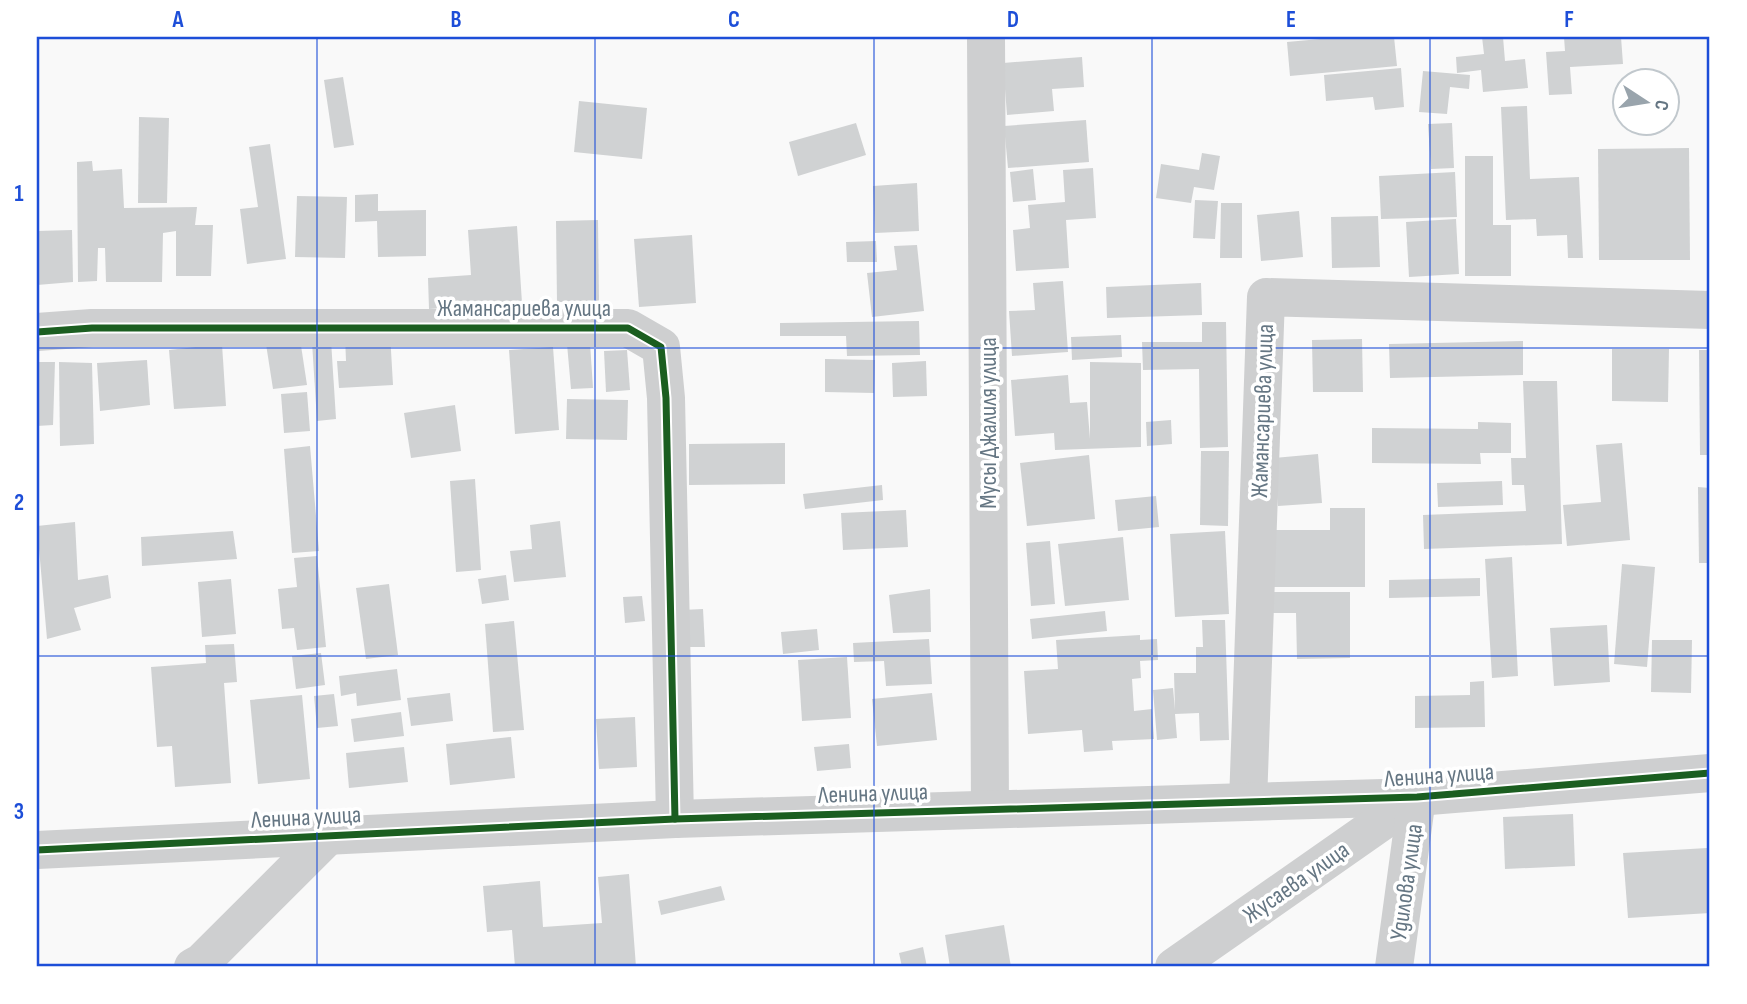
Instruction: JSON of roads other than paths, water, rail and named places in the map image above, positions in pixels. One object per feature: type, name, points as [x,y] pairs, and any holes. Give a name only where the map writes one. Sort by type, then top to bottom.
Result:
[{"type":"street","name":"Мусы Джалиля улица","points":[[986,37],[990,809]]},
{"type":"street","name":"Жамансариева улица","points":[[1248,802],[1266,297],[1710,310]]},
{"type":"street","name":"Жамансариева улица","points":[[37,332],[92,328],[628,327],[661,347],[666,397],[675,819]]},
{"type":"street","name":"Ленина улица","points":[[37,850],[675,819],[1417,797],[1710,773]]},
{"type":"street","name":"Жусаева улица","points":[[1174,967],[1417,797]]},
{"type":"street","name":"Удилова улица","points":[[1394,967],[1417,797]]},
{"type":"street","points":[[193,967],[202,962],[328,836]]}]
